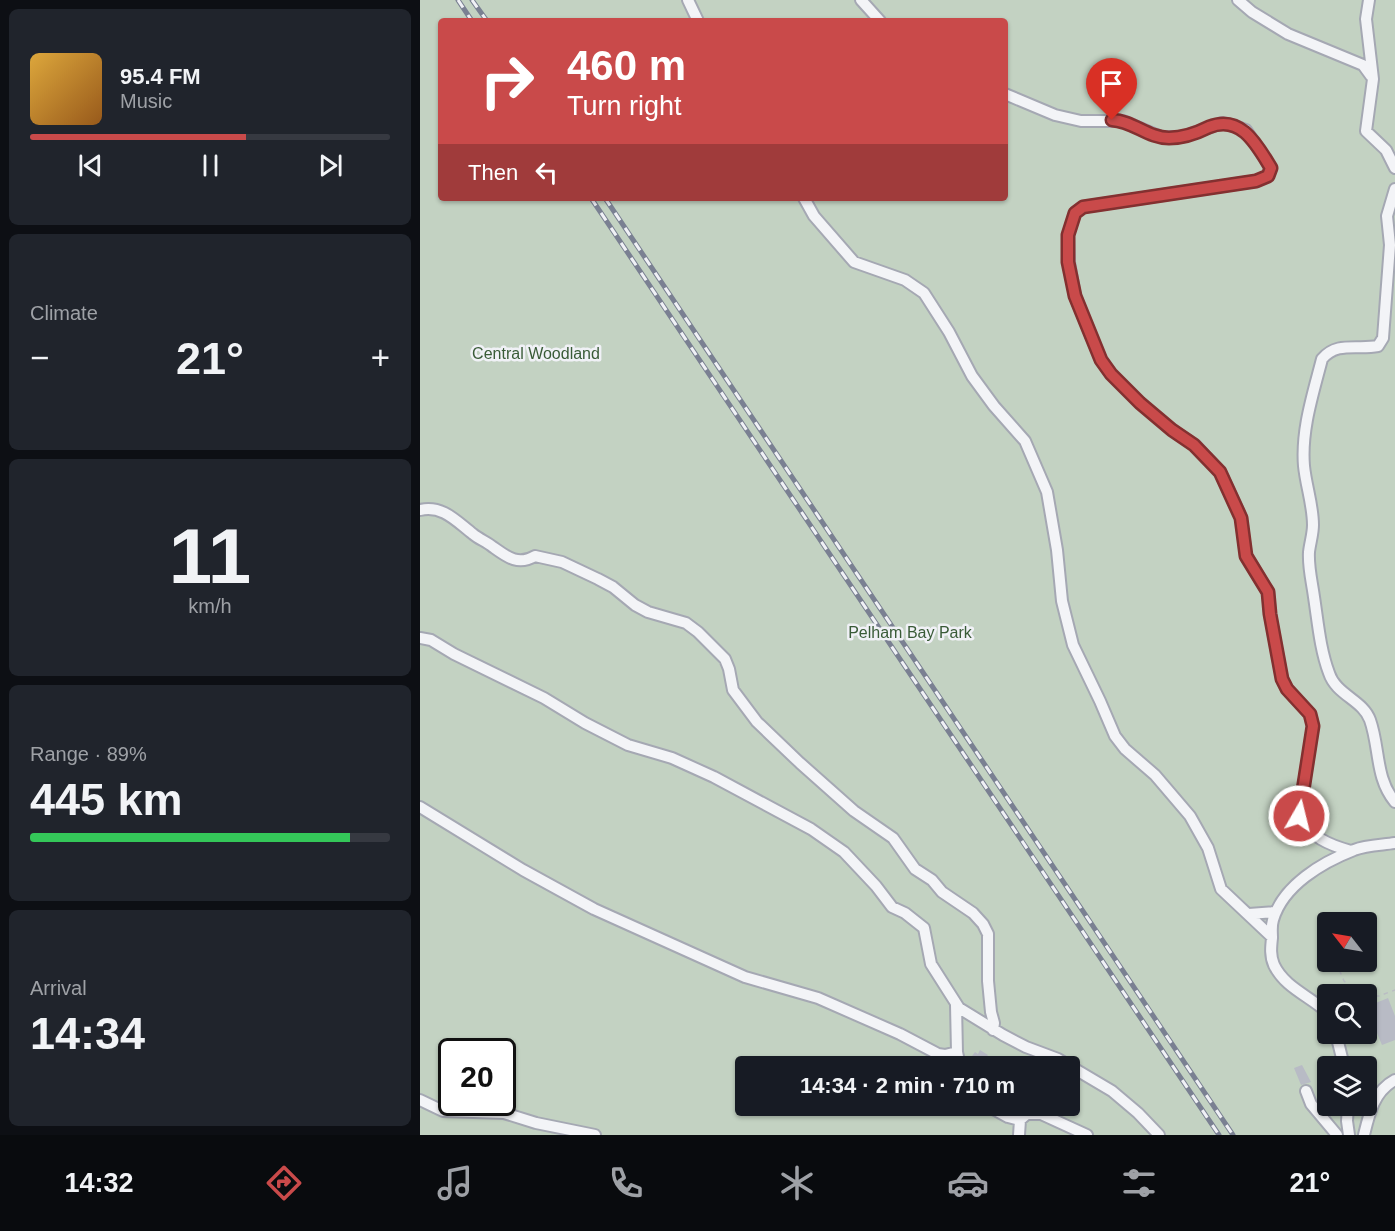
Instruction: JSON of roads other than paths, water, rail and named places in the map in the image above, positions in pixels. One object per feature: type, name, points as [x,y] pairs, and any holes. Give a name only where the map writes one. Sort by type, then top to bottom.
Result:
[{"type":"lane","points":[[688,0],[697,18]]},
{"type":"lane","points":[[861,0],[877,18]]},
{"type":"lane","points":[[1238,0],[1252,12],[1288,34],[1363,65],[1373,79]]},
{"type":"lane","points":[[1369,0],[1366,19],[1368,55],[1373,79],[1366,131],[1386,150],[1395,168]]},
{"type":"lane","points":[[1008,95],[1055,115],[1081,121],[1123,121],[1161,137],[1182,137],[1222,123],[1232,125],[1246,130],[1271,168],[1268,176],[1256,181],[1083,207],[1075,213],[1068,235],[1068,262],[1075,296],[1106,367],[1140,403],[1194,445],[1220,472],[1241,518],[1246,556],[1268,592],[1282,679],[1287,689],[1310,714],[1313,726],[1299,816],[1305,828],[1320,839],[1333,846],[1351,851]]},
{"type":"lane","points":[[1395,189],[1387,216],[1389,245],[1383,338],[1378,346],[1366,349],[1346,347],[1329,351],[1322,359],[1305,431],[1304,469],[1310,490],[1313,526],[1309,552],[1311,576],[1318,630],[1329,676],[1337,687],[1365,709],[1371,722],[1383,785],[1395,802]]},
{"type":"lane","points":[[806,201],[814,216],[854,262],[905,280],[924,293],[949,332],[972,376],[994,406],[1025,441],[1047,492],[1057,550],[1062,601],[1073,645],[1115,736],[1125,750],[1155,775],[1190,816],[1208,848],[1221,890],[1272,937]]},
{"type":"lane","points":[[420,510],[439,510],[447,513],[476,537],[507,558],[519,561],[535,556],[562,562],[613,587],[635,605],[648,612],[686,623],[698,632],[725,659],[734,690],[757,722],[854,811],[893,838],[915,870],[932,880],[942,892],[973,913],[983,924],[988,934],[988,981],[993,1030]]},
{"type":"lane","points":[[420,638],[431,639],[453,654],[544,698],[628,746],[672,758],[714,777],[811,829],[844,852],[892,907],[905,912],[924,928],[931,964],[956,1005],[993,1030],[1026,1047],[1058,1059],[1112,1091],[1159,1135]]},
{"type":"lane","points":[[420,807],[523,870],[594,909],[745,977],[818,998],[900,1034],[938,1054],[957,1052]]},
{"type":"lane","points":[[1317,1003],[1287,984],[1273,964],[1270,947],[1275,912],[1298,881],[1356,849],[1395,843]]},
{"type":"lane","points":[[1249,914],[1275,912]]},
{"type":"lane","points":[[956,1005],[958,1056]]},
{"type":"lane","points":[[1364,1135],[1374,1099],[1395,1080]]},
{"type":"lane","points":[[1306,1091],[1311,1104],[1337,1135]]},
{"type":"lane","points":[[420,1100],[443,1111],[504,1113],[536,1123],[595,1135]]},
{"type":"lane","points":[[1019,1135],[1020,1120],[1027,1114],[1041,1114],[1087,1135]]},
{"type":"lane","points":[[1006,1116],[1020,1120]]},
{"type":"lane","points":[[1347,1116],[1349,1135]]},
{"type":"railway","points":[[458,0],[470,18]]},
{"type":"railway","points":[[472,0],[485,18]]},
{"type":"railway","points":[[593,201],[1219,1135]]},
{"type":"railway","points":[[607,201],[1233,1135]]},
{"type":"park label","name":"Central Woodland","points":[[536,353]]},
{"type":"park label","name":"Pelham Bay Park","points":[[910,632]]}]
